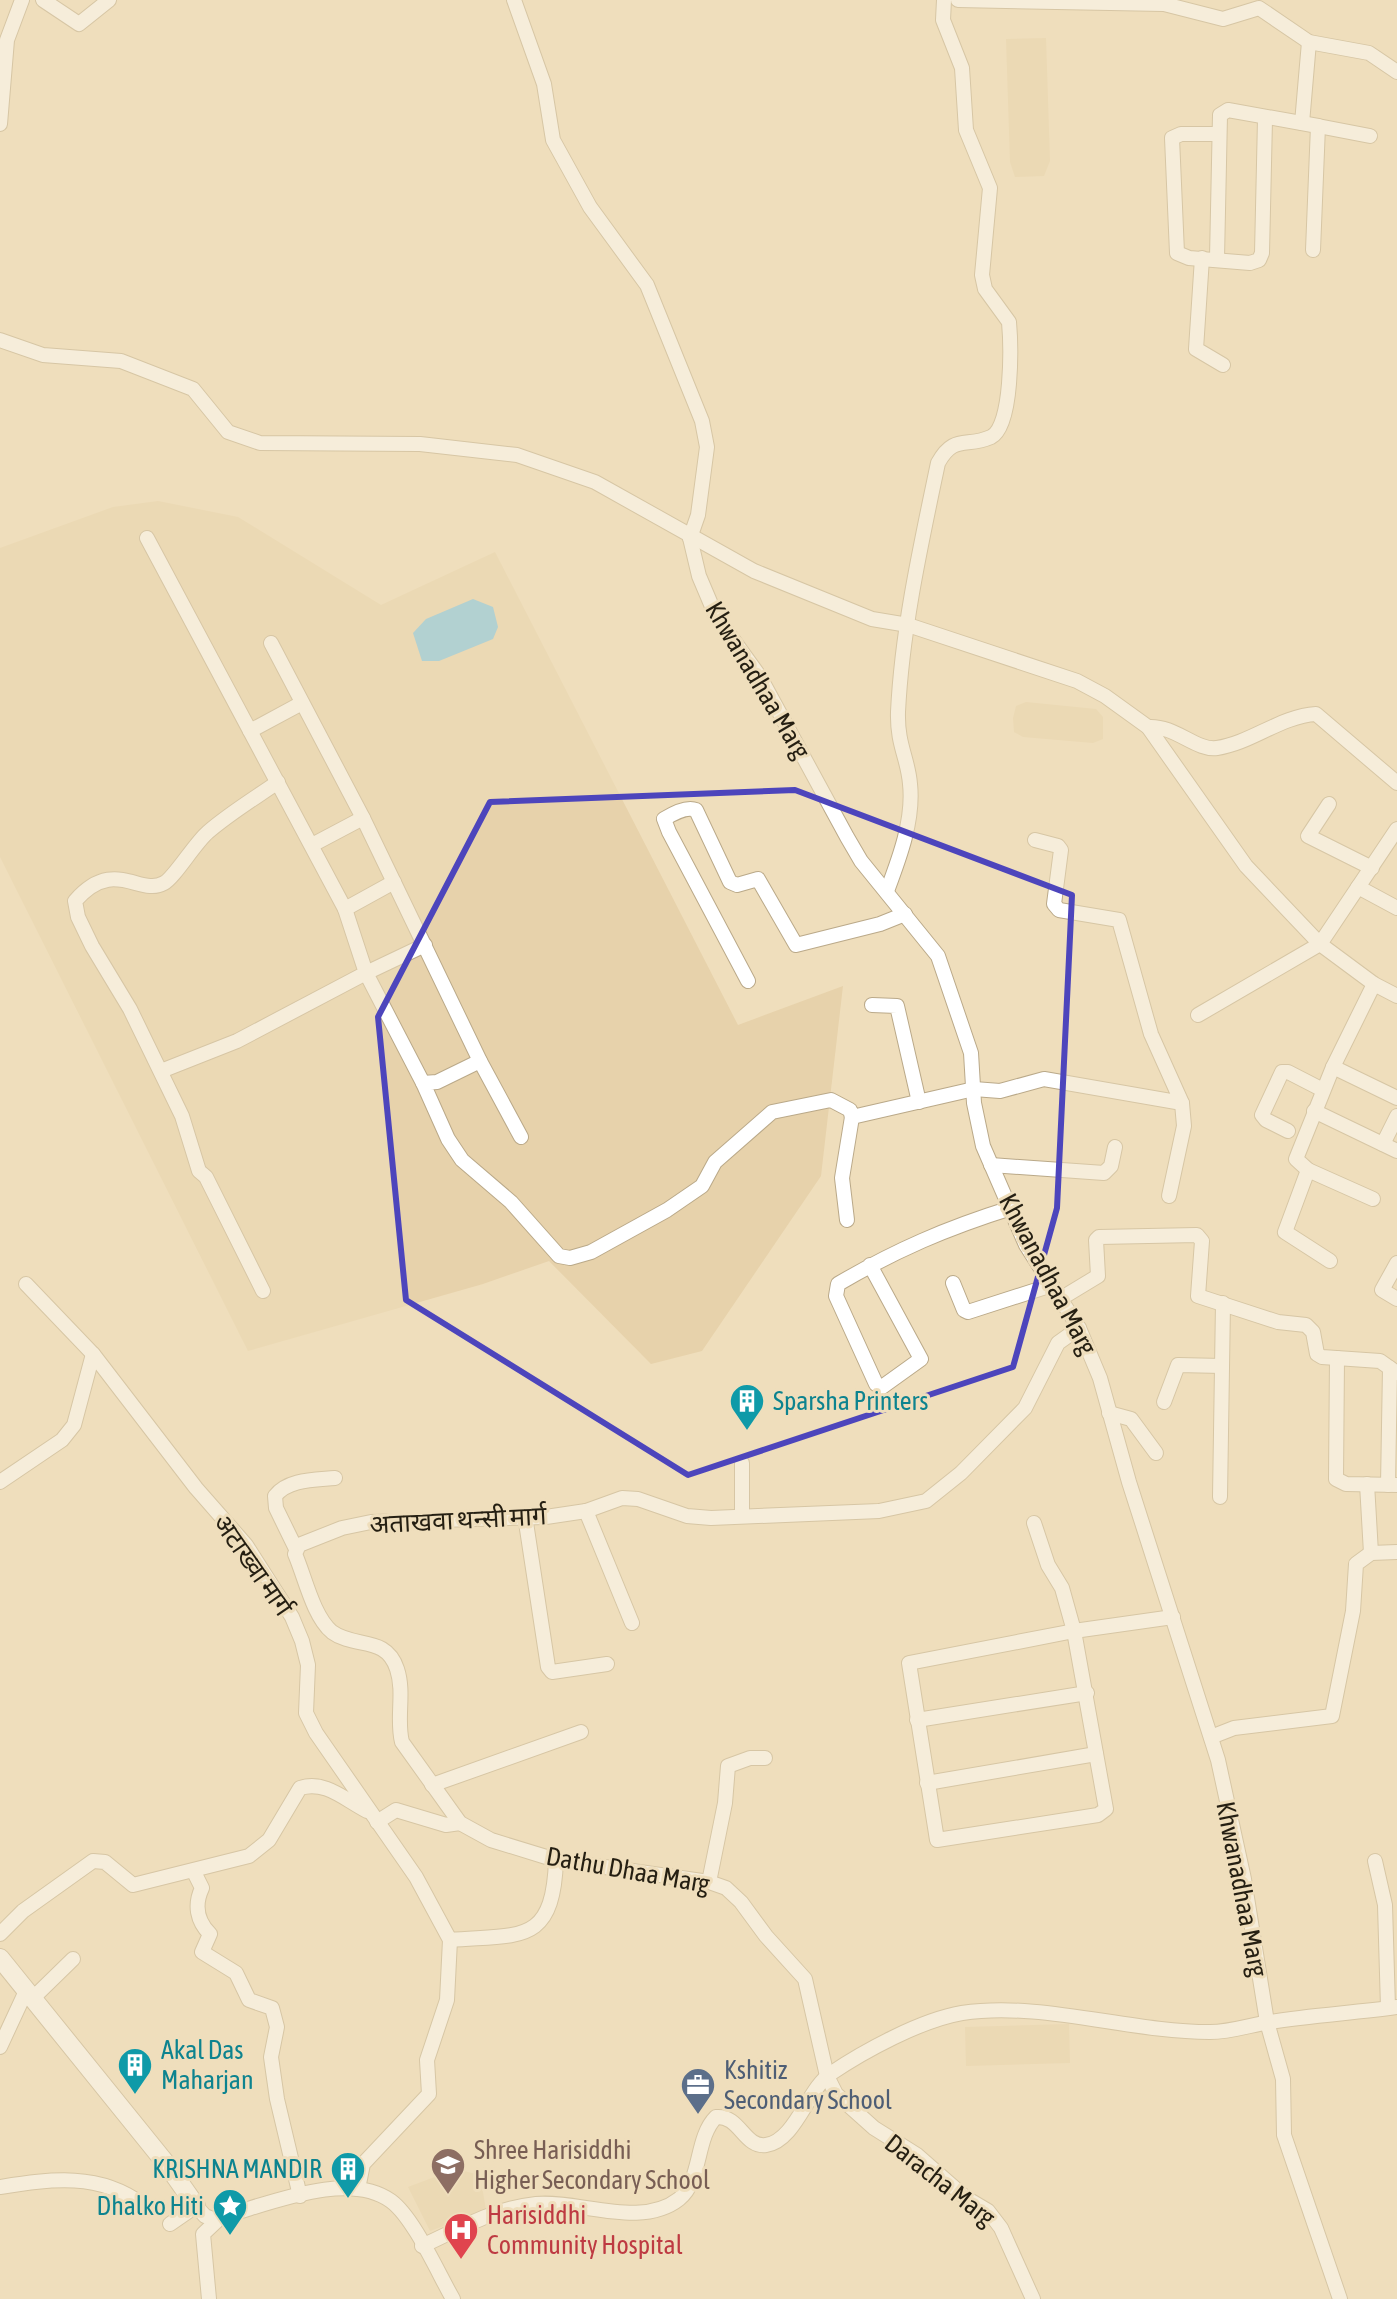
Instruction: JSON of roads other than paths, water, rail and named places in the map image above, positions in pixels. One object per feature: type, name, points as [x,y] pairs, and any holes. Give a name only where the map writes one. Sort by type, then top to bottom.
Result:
[{"type":"main road","points":[[0,1958],[168,2166],[196,2206]]},
{"type":"street","points":[[0,124],[7,40],[22,0]]},
{"type":"street","points":[[43,0],[79,24],[109,0]]},
{"type":"street","points":[[514,0],[544,84],[553,140],[590,207],[647,285],[702,421],[707,447],[698,515],[690,538]]},
{"type":"street","points":[[887,891],[901,859],[911,800],[910,779],[897,735],[908,625],[938,463],[946,449],[956,443],[990,437],[998,431],[1007,405],[1010,367],[1009,322],[989,299],[982,275],[990,188],[966,130],[962,68],[943,20],[944,0]]},
{"type":"street","points":[[958,0],[1164,4],[1223,19],[1259,8],[1309,42],[1328,49],[1369,53],[1397,72]]},
{"type":"street","points":[[1302,123],[1309,42]]},
{"type":"street","points":[[1223,365],[1196,349],[1210,258],[1220,115],[1224,111],[1370,136]]},
{"type":"street","points":[[1219,134],[1181,134],[1172,138],[1177,253],[1250,263],[1259,260],[1262,253],[1265,119]]},
{"type":"street","points":[[1313,250],[1318,126]]},
{"type":"street","points":[[0,340],[43,355],[121,361],[193,389],[228,432],[260,443],[420,444],[517,455],[595,482],[690,538],[754,571],[872,619],[908,625],[1077,681],[1105,696],[1148,727],[1246,866],[1320,944],[1374,984],[1397,996]]},
{"type":"street","points":[[147,538],[345,909],[366,973],[448,1139],[462,1160],[511,1202],[559,1256],[570,1258],[591,1252],[634,1230],[702,1186],[715,1162],[772,1112],[831,1100],[850,1110],[852,1117],[842,1178],[847,1220]]},
{"type":"street","name":"Khwanadhaa Marg","points":[[690,538],[699,576],[716,616],[760,677],[861,861],[938,956],[971,1053],[983,1146],[1026,1245],[1079,1328],[1100,1378],[1211,1737],[1244,1879],[1267,2022],[1283,2079],[1284,2135],[1340,2299]]},
{"type":"street","points":[[271,643],[363,818],[480,1061],[521,1137]]},
{"type":"street","points":[[250,731],[302,703]]},
{"type":"street","points":[[1148,727],[1171,729],[1212,749],[1230,746],[1302,715],[1316,714],[1397,783]]},
{"type":"street","points":[[263,1291],[206,1177],[199,1171],[182,1116],[130,1009],[92,946],[78,917],[75,901],[84,891],[107,880],[126,878],[156,886],[167,882],[183,857],[208,832],[278,782]]},
{"type":"street","points":[[1329,804],[1308,836],[1372,868]]},
{"type":"street","points":[[748,981],[669,832],[664,819],[667,817],[687,809],[696,810],[730,882],[737,885],[758,879],[796,945],[880,924],[905,914]]},
{"type":"street","points":[[312,845],[363,818]]},
{"type":"street","points":[[1198,1015],[1320,944],[1397,829]]},
{"type":"street","points":[[1035,840],[1058,846],[1061,850],[1054,904],[1059,910],[1119,920],[1141,1006],[1182,1103],[1184,1126],[1169,1196]]},
{"type":"street","points":[[345,909],[394,882]]},
{"type":"street","points":[[1358,887],[1397,908]]},
{"type":"street","points":[[161,1071],[237,1041],[425,945]]},
{"type":"street","points":[[1373,1199],[1308,1170],[1296,1159],[1333,1067],[1374,984]]},
{"type":"street","points":[[872,1005],[897,1006],[919,1102]]},
{"type":"street","points":[[423,1083],[437,1082],[480,1061]]},
{"type":"street","points":[[1333,1067],[1397,1098]]},
{"type":"street","points":[[1288,1131],[1262,1115],[1282,1072],[1288,1072],[1323,1090]]},
{"type":"street","points":[[852,1117],[974,1089],[1000,1091],[1044,1079],[1182,1103]]},
{"type":"street","points":[[1314,1111],[1390,1147],[1397,1116]]},
{"type":"street","points":[[991,1165],[1104,1173],[1111,1166],[1115,1147]]},
{"type":"street","points":[[1308,1170],[1285,1232],[1330,1261]]},
{"type":"street","points":[[870,1265],[921,1359],[882,1387],[876,1384],[836,1296],[838,1284],[870,1265],[935,1232],[1011,1208]]},
{"type":"street","points":[[1060,1299],[1098,1276],[1096,1240],[1099,1237],[1197,1235],[1202,1241],[1198,1296],[1278,1322],[1306,1325],[1313,1332],[1317,1354],[1380,1361],[1393,1370],[1392,1485],[1346,1484],[1336,1479],[1337,1358]]},
{"type":"street","points":[[1397,1263],[1382,1290],[1397,1299]]},
{"type":"street","points":[[953,1283],[964,1310],[968,1312],[1052,1285]]},
{"type":"street","name":"अटाख्वा मार्ग","points":[[26,1284],[93,1354],[196,1488],[246,1545],[292,1617],[308,1665],[306,1713],[316,1733],[416,1877],[450,1940]]},
{"type":"street","points":[[1220,1497],[1223,1303]]},
{"type":"street","name":"अताखवा थन्सी मार्ग","points":[[296,1549],[342,1528],[371,1522],[586,1511],[622,1498],[638,1499],[687,1516],[879,1511],[926,1501],[961,1473],[1025,1408],[1058,1343],[1079,1328]]},
{"type":"street","points":[[0,1482],[62,1440],[74,1425],[93,1354]]},
{"type":"street","points":[[1164,1402],[1178,1365],[1222,1366]]},
{"type":"street","points":[[1109,1413],[1131,1419],[1156,1453]]},
{"type":"street","points":[[742,1463],[742,1516]]},
{"type":"street","points":[[0,1934],[23,1911],[93,1861],[105,1862],[133,1885],[249,1856],[286,1816],[300,1788],[314,1784],[325,1787],[374,1817],[396,1810],[446,1825],[460,1823],[402,1742],[399,1679],[390,1654],[378,1644],[333,1633],[316,1605],[296,1549],[276,1508],[275,1496],[280,1489],[298,1482],[335,1478]]},
{"type":"street","points":[[1367,1484],[1371,1553]]},
{"type":"street","points":[[586,1511],[632,1623]]},
{"type":"street","points":[[525,1516],[548,1667],[552,1672],[607,1664]]},
{"type":"street","points":[[1034,1523],[1048,1565],[1062,1588],[1074,1631],[1106,1809],[1098,1815],[937,1840],[907,1669],[914,1660],[1074,1631],[1173,1617]]},
{"type":"street","points":[[1211,1737],[1234,1728],[1332,1716],[1353,1611],[1356,1564],[1371,1553],[1397,1552]]},
{"type":"street","points":[[292,1617],[316,1605]]},
{"type":"street","points":[[917,1720],[1087,1693]]},
{"type":"street","points":[[432,1785],[581,1732]]},
{"type":"street","points":[[927,1783],[1096,1754]]},
{"type":"street","points":[[709,1882],[725,1803],[728,1766],[750,1758],[765,1758]]},
{"type":"street","name":"Dathu Dhaa Marg","points":[[460,1823],[491,1840],[556,1860],[709,1882],[726,1888],[805,1979],[827,2076]]},
{"type":"street","points":[[358,2189],[363,2164],[429,2094],[427,2060],[447,2000],[450,1940],[503,1938],[521,1934],[536,1925],[547,1915],[551,1904],[556,1860]]},
{"type":"street","points":[[422,2246],[488,2215],[537,2204],[644,2212],[667,2208],[683,2196],[712,2120],[722,2116],[733,2120],[751,2142],[764,2146],[774,2142],[793,2125],[827,2076],[908,2031],[960,2014],[1013,2011],[1213,2032],[1267,2022],[1392,2008],[1391,1904],[1375,1861]]},
{"type":"street","points":[[194,1872],[202,1888],[197,1900],[201,1925],[210,1934],[202,1952],[236,1973],[249,2000],[272,2008],[277,2027],[271,2057],[280,2117],[300,2196]]},
{"type":"street","points":[[0,2047],[29,1995],[73,1959]]},
{"type":"street","name":"Daracha Marg","points":[[827,2076],[849,2109],[917,2155],[966,2198],[988,2211],[1001,2228],[1033,2299]]},
{"type":"street","points":[[0,2187],[46,2180],[109,2184],[143,2205]]},
{"type":"street","points":[[170,2224],[196,2206],[205,2216],[221,2217],[327,2190],[358,2189],[390,2201],[422,2246],[453,2299]]},
{"type":"street","points":[[209,2299],[203,2234],[221,2217]]},
{"type":"water","points":[[473,599],[493,607],[498,627],[493,639],[439,661],[422,661],[413,633],[426,619]]},
{"type":"place","name":"Sparsha Printers","points":[[747,1432]]},
{"type":"place","name":"Akal Das Maharjan","points":[[135,2096]]},
{"type":"place","name":"Kshitiz Secondary School","points":[[698,2116]]},
{"type":"place","name":"Shree Harisiddhi Higher Secondary School","points":[[448,2196]]},
{"type":"place","name":"KRISHNA MANDIR","points":[[348,2200]]},
{"type":"place","name":"Dhalko Hiti","points":[[230,2237]]},
{"type":"place","name":"Harisiddhi Community Hospital","points":[[461,2261]]}]
